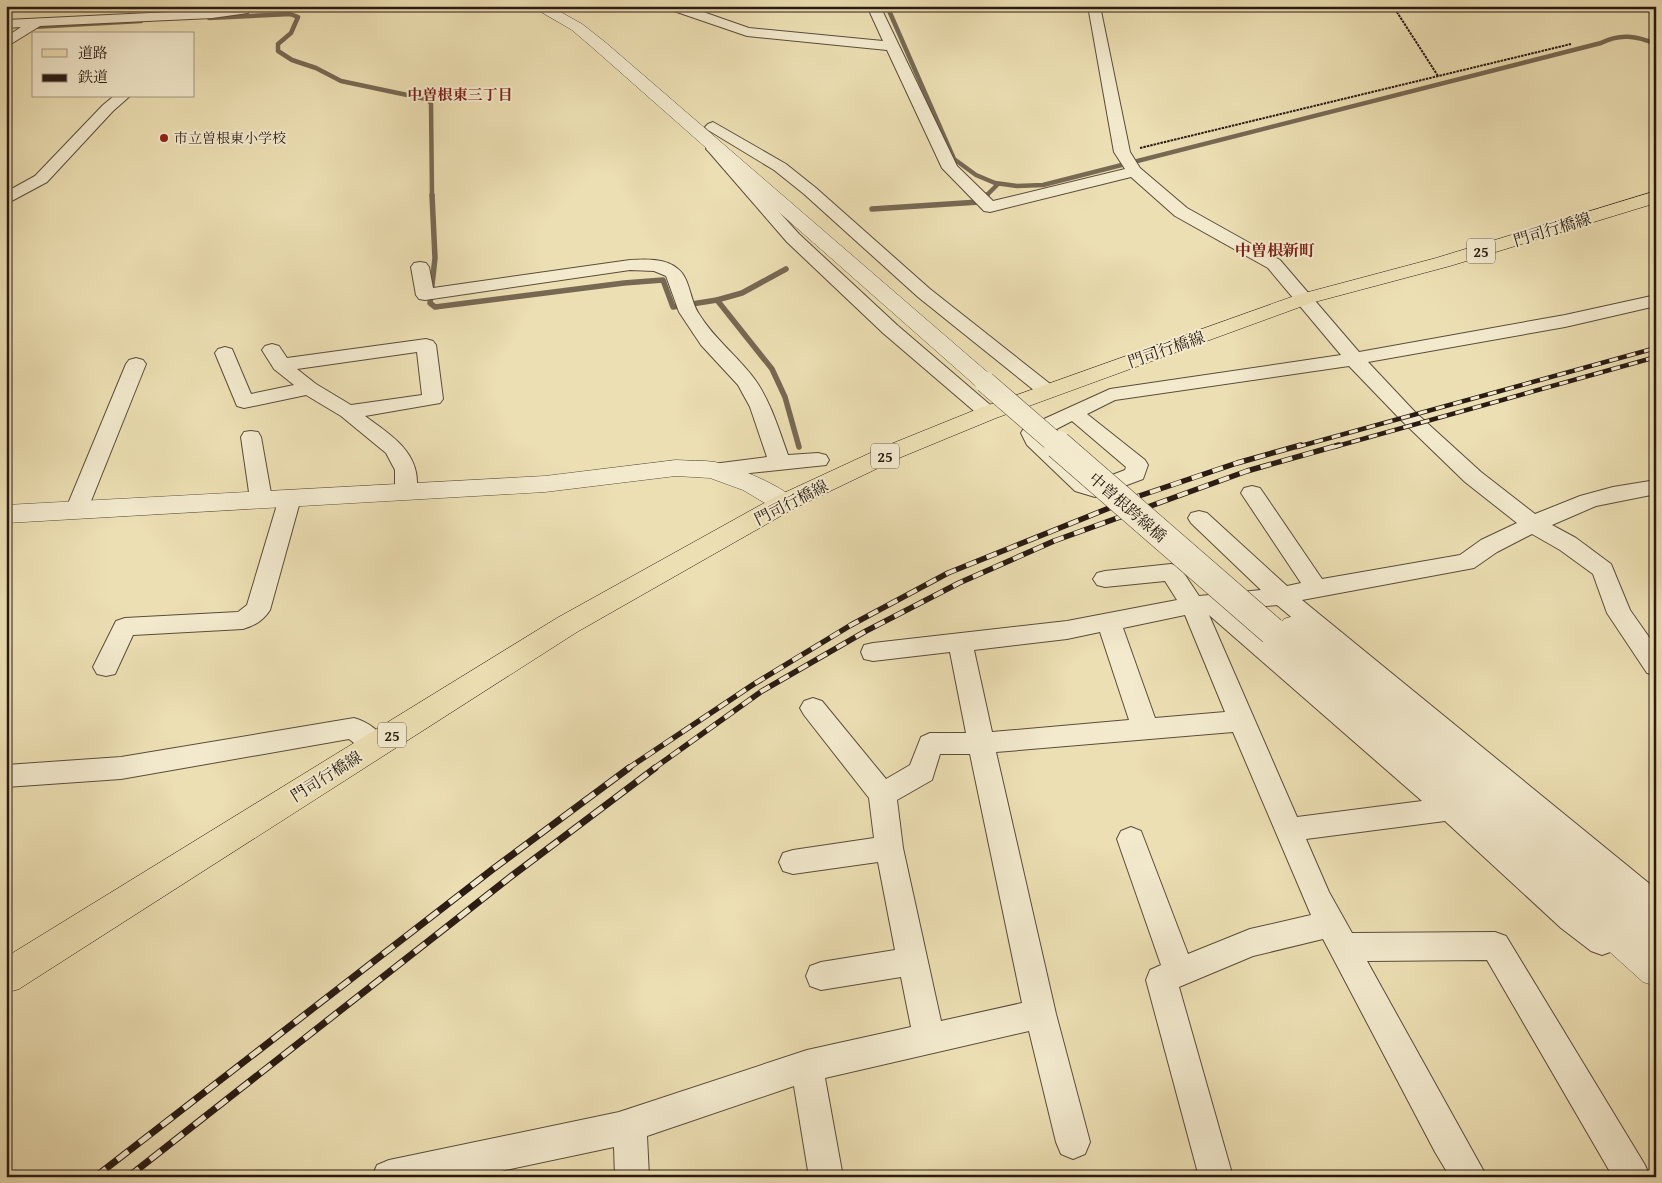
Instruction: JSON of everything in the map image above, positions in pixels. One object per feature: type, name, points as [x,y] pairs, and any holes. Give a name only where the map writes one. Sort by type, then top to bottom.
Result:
[{"type":"main road","name":"門司行橋線","points":[[6,977],[567,625],[784,503],[890,453],[988,413],[1304,300],[1443,262],[1656,197]]},
{"type":"street","points":[[6,43],[34,25],[54,6]]},
{"type":"street","points":[[6,24],[34,25],[207,19],[243,10],[246,6]]},
{"type":"street","points":[[538,6],[577,27],[705,129],[780,167],[810,191],[924,293],[1047,391]]},
{"type":"street","points":[[558,6],[608,38],[705,129],[793,238],[890,328],[988,413]]},
{"type":"street","points":[[673,6],[747,32],[892,46]]},
{"type":"street","points":[[873,6],[950,168],[990,207],[1129,162]]},
{"type":"street","points":[[1094,6],[1129,162],[1181,212],[1274,264],[1354,359],[1408,416],[1473,477],[1534,524],[1568,544],[1603,570],[1619,613],[1656,666]]},
{"type":"street","points":[[6,199],[41,178],[108,108],[120,98]]},
{"type":"street","name":"中曽根跨線橋","points":[[705,129],[993,379],[1281,616]]},
{"type":"street","points":[[6,180],[41,178]]},
{"type":"street","points":[[420,267],[424,295],[646,264],[671,271],[674,274],[686,305],[708,341],[747,383],[760,407],[780,462]]},
{"type":"street","points":[[1074,413],[1137,465],[1135,474],[1095,490],[1083,486],[1030,434],[1110,395],[1354,359],[1565,321],[1654,302]]},
{"type":"street","points":[[348,412],[433,399],[426,345],[276,357],[309,388],[348,412],[395,449],[406,470],[406,492]]},
{"type":"street","points":[[225,353],[244,402],[309,388]]},
{"type":"street","points":[[76,511],[136,364]]},
{"type":"street","points":[[251,436],[261,499]]},
{"type":"street","points":[[6,514],[545,484],[676,468],[713,470],[780,462],[818,460]]},
{"type":"street","points":[[713,470],[752,484],[784,503]]},
{"type":"street","points":[[1281,616],[1316,588],[1466,562],[1489,546],[1588,500],[1656,487]]},
{"type":"street","points":[[1252,493],[1316,588]]},
{"type":"street","points":[[106,667],[125,627],[243,620],[258,610],[290,498]]},
{"type":"street","points":[[1199,518],[1281,616],[1656,970]]},
{"type":"street","points":[[1105,579],[1171,572],[1202,604],[1450,809],[1572,919],[1656,981]]},
{"type":"street","points":[[1202,604],[1214,652],[1241,721],[1317,898],[1447,1140],[1470,1177]]},
{"type":"street","points":[[873,652],[1067,630],[1202,604],[1281,616],[1656,907]]},
{"type":"street","points":[[1281,616],[1656,930]]},
{"type":"street","points":[[1109,622],[1145,728]]},
{"type":"street","points":[[960,642],[1040,1014],[1073,1142]]},
{"type":"street","points":[[813,708],[882,795],[889,848],[929,1038]]},
{"type":"street","points":[[882,795],[922,772],[930,744],[981,743],[1241,721]]},
{"type":"street","points":[[6,776],[121,768],[354,728],[375,745]]},
{"type":"street","points":[[1288,830],[1450,809]]},
{"type":"street","points":[[1131,839],[1179,973]]},
{"type":"street","points":[[793,862],[889,848]]},
{"type":"street","points":[[1216,1177],[1161,980],[1250,944],[1337,936],[1495,946],[1632,1177]]},
{"type":"street","points":[[822,976],[913,961]]},
{"type":"street","points":[[389,1177],[630,1125],[807,1066],[1040,1014]]},
{"type":"street","points":[[807,1066],[826,1177]]},
{"type":"street","points":[[630,1125],[632,1177]]},
{"type":"path","points":[[1393,6],[1438,76]]},
{"type":"path","points":[[1129,162],[1438,76],[1571,44]]},
{"type":"waterway","points":[[887,6],[954,159],[976,175],[995,183],[1017,186],[1043,185],[1615,38],[1642,39],[1656,44]]},
{"type":"waterway","points":[[209,18],[290,14],[298,17],[291,33],[278,44],[278,51],[292,60],[316,68],[341,81],[426,99],[431,103],[432,196]]},
{"type":"waterway","points":[[32,27],[141,21]]},
{"type":"waterway","points":[[987,195],[997,185]]},
{"type":"waterway","points":[[432,195],[435,258],[430,303],[435,307],[624,283],[663,280],[673,307],[717,300]]},
{"type":"waterway","points":[[872,209],[979,202],[987,195]]},
{"type":"waterway","points":[[717,300],[742,293],[786,269]]},
{"type":"waterway","points":[[717,300],[772,369],[785,397],[799,447]]},
{"type":"railway","points":[[1297,447],[1656,348]]},
{"type":"railway","points":[[1334,447],[1656,357]]},
{"type":"railway","points":[[627,769],[754,684],[851,625],[948,573],[1139,496],[1237,463],[1301,445]]},
{"type":"railway","points":[[653,769],[762,691],[866,631],[959,583],[1054,541],[1247,471],[1339,445]]},
{"type":"railway","points":[[95,1177],[493,869],[629,768]]},
{"type":"railway","points":[[128,1177],[509,878],[655,768]]},
{"type":"place","name":"市立曽根東小学校","points":[[164,138]]},
{"type":"district","name":"中曽根東三丁目","points":[[460,94]]},
{"type":"district","name":"中曽根新町","points":[[1275,250]]}]
